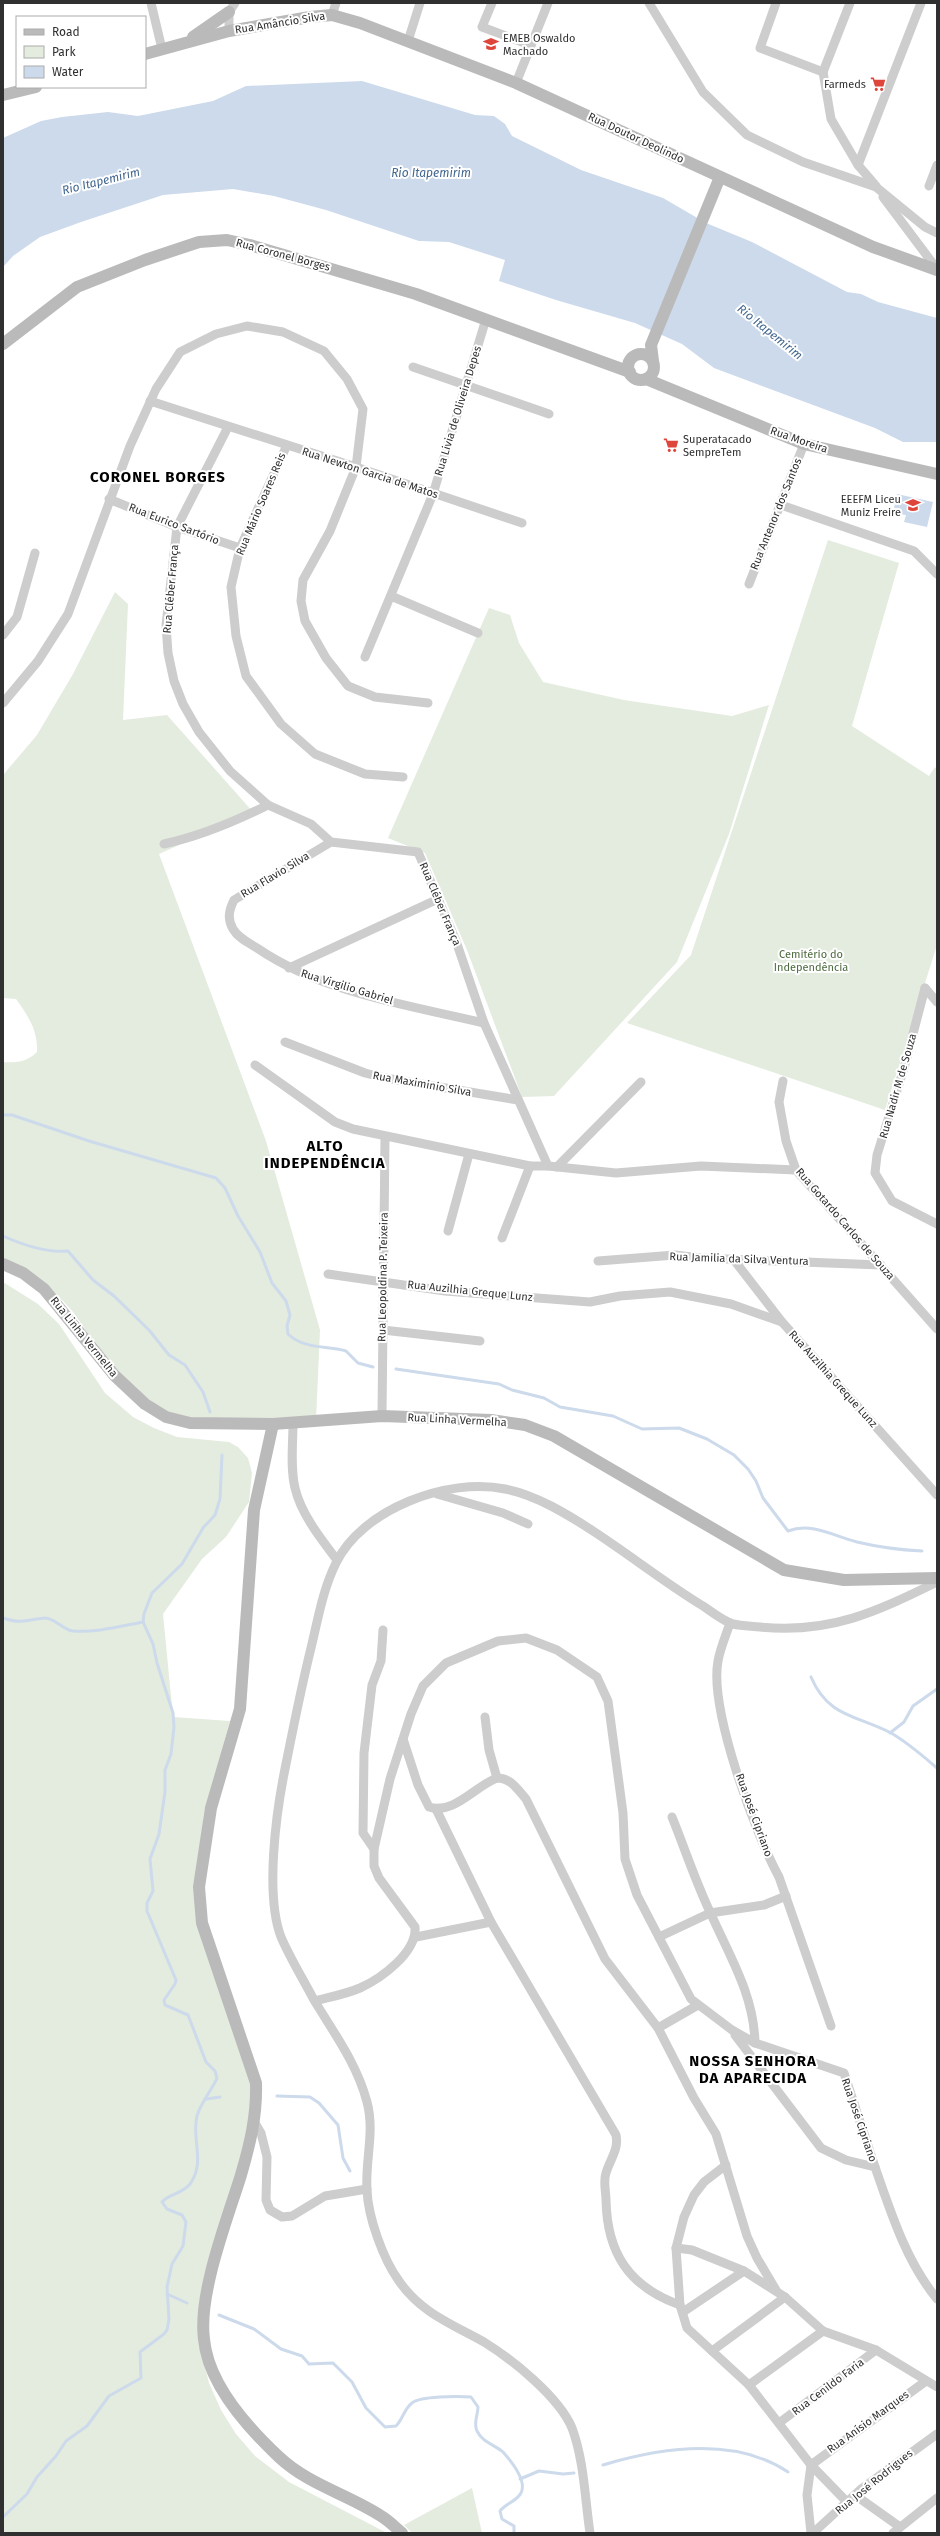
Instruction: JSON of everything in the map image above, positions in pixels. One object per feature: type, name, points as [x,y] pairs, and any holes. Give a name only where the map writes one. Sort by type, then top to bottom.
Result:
[{"type":"street","points":[[151,3],[162,49]]},
{"type":"street","points":[[332,15],[336,3]]},
{"type":"street","points":[[408,41],[420,3]]},
{"type":"street","points":[[492,3],[482,27],[530,45]]},
{"type":"street","points":[[516,83],[548,3]]},
{"type":"street","points":[[649,3],[703,92],[747,135],[803,162],[876,187],[925,227],[937,233]]},
{"type":"street","points":[[776,3],[760,48],[823,72]]},
{"type":"street","points":[[850,3],[823,72],[831,119],[858,166],[876,187],[937,270]]},
{"type":"street","points":[[858,166],[921,3]]},
{"type":"street","points":[[229,31],[232,7]]},
{"type":"street","points":[[184,43],[232,7]]},
{"type":"street","name":"Rua Amâncio Silva","points":[[146,54],[229,31],[310,17],[332,15]]},
{"type":"street","name":"Rua Doutor Deolindo","points":[[332,15],[408,41],[516,83],[873,247],[937,270]]},
{"type":"street","points":[[3,95],[32,88]]},
{"type":"street","points":[[929,186],[937,165]]},
{"type":"street","points":[[486,319],[630,372],[636,379],[646,379],[653,374],[654,364],[652,342],[703,214],[720,177]]},
{"type":"street","name":"Rua Coronel Borges","points":[[3,344],[77,287],[145,260],[199,242],[227,240],[250,245],[416,294],[486,319]]},
{"type":"street","name":"Rua Livia de Oliveira Depes","points":[[365,657],[434,494],[486,319]]},
{"type":"street","points":[[3,703],[38,661],[68,614],[109,498],[150,401],[180,352],[216,334],[247,326],[283,332],[324,351],[348,379],[362,410],[356,466],[330,531],[303,580],[301,601],[305,621],[326,658],[348,686],[375,697],[428,703]]},
{"type":"street","points":[[630,372],[629,364],[652,342]]},
{"type":"street","points":[[605,363],[636,356],[649,357],[666,388]]},
{"type":"street","points":[[413,367],[549,414]]},
{"type":"street","name":"Rua Moreira","points":[[646,379],[804,444],[937,474]]},
{"type":"street","name":"Rua Newton Garcia de Matos","points":[[150,401],[228,427],[356,466],[522,523]]},
{"type":"street","name":"Rua Cléber França","points":[[228,427],[177,527],[166,625],[168,653],[174,681],[183,704],[199,732],[230,771],[268,806],[311,824],[331,842],[418,852],[456,941],[484,1023],[507,1069],[518,1100],[548,1166]]},
{"type":"street","name":"Rua Antenor dos Santos","points":[[749,584],[804,444]]},
{"type":"street","name":"Rua Mário Soares Reis","points":[[287,445],[240,548],[231,587],[236,636],[246,676],[281,724],[315,754],[365,774],[403,777]]},
{"type":"street","name":"Rua Eurico Sartório","points":[[109,498],[177,527],[240,548]]},
{"type":"street","points":[[780,504],[914,551],[937,574]]},
{"type":"street","points":[[3,635],[17,617],[35,553]]},
{"type":"street","points":[[391,596],[478,633]]},
{"type":"street","points":[[164,844],[235,822],[268,806]]},
{"type":"street","name":"Rua Flavio Silva","points":[[229,917],[234,900],[331,842]]},
{"type":"street","points":[[289,968],[438,899]]},
{"type":"street","name":"Rua Virgilio Gabriel","points":[[229,917],[233,929],[238,936],[289,968],[378,998],[484,1023]]},
{"type":"street","name":"Rua Nadir M de Souza","points":[[937,1002],[925,988],[904,1068],[877,1155],[875,1172],[880,1183],[892,1201],[937,1224]]},
{"type":"street","name":"Rua Maximinio Silva","points":[[285,1042],[378,1077],[518,1100]]},
{"type":"street","points":[[255,1065],[335,1122],[353,1129],[385,1137],[530,1166],[548,1166],[616,1173],[701,1166],[796,1170]]},
{"type":"street","name":"Rua Gotardo Carlos de Souza","points":[[783,1081],[779,1102],[786,1141],[796,1170],[937,1329]]},
{"type":"street","points":[[557,1167],[641,1082]]},
{"type":"street","name":"Rua Leopoldina P. Teixeira","points":[[382,1416],[385,1137]]},
{"type":"street","points":[[448,1231],[469,1154]]},
{"type":"street","points":[[502,1238],[530,1166]]},
{"type":"street","name":"Rua Jamilia da Silva Ventura","points":[[598,1261],[675,1255],[734,1260],[881,1265]]},
{"type":"street","name":"Rua Auzilhia Greque Lunz","points":[[734,1260],[782,1322],[937,1495]]},
{"type":"street","name":"Rua Linha Vermelha","points":[[3,1264],[23,1273],[44,1289],[59,1305],[114,1375],[145,1404],[166,1417],[190,1423],[273,1424],[382,1416],[491,1420],[525,1425],[554,1436],[784,1570],[844,1580],[937,1578]]},
{"type":"street","name":"Rua Auzilhia Greque Lunz","points":[[328,1274],[445,1291],[590,1302],[620,1296],[670,1292],[731,1304],[782,1322]]},
{"type":"street","points":[[383,1330],[480,1341]]},
{"type":"street","points":[[293,1422],[292,1472],[295,1489],[313,1526],[337,1560]]},
{"type":"street","points":[[273,1424],[254,1510],[240,1709],[211,1808],[199,1887],[202,1922],[256,2083],[255,2123],[207,2292],[204,2339],[209,2362],[235,2407],[283,2461],[310,2481],[381,2516],[402,2533]]},
{"type":"street","points":[[590,2533],[576,2442],[570,2423],[560,2408],[542,2386],[488,2344],[437,2318],[420,2306],[399,2282],[386,2261],[370,2211],[366,2189],[371,2138],[369,2107],[358,2072],[315,2001],[280,1935],[273,1879],[279,1797],[290,1739],[322,1599],[337,1560],[354,1538],[375,1520],[401,1504],[434,1493],[471,1487],[501,1488],[529,1496],[589,1529],[681,1593],[730,1623],[792,1630],[834,1624],[885,1608],[937,1582]]},
{"type":"street","points":[[434,1493],[503,1513],[528,1524]]},
{"type":"street","name":"Rua José Cipriano","points":[[730,1623],[718,1661],[718,1703],[745,1793],[768,1855],[786,1896],[831,2026]]},
{"type":"street","points":[[374,1850],[363,1833],[364,1753],[372,1685],[380,1661],[383,1630]]},
{"type":"street","points":[[315,2001],[360,1988],[367,1984],[386,1971],[408,1951],[416,1937],[415,1927],[379,1878],[374,1866],[374,1850],[390,1779],[423,1686],[446,1663],[498,1641],[526,1638],[558,1650],[597,1677],[608,1700],[614,1735],[623,1813],[625,1859],[637,1896],[683,1987],[698,2006],[732,2030],[754,2043]]},
{"type":"street","points":[[485,1717],[489,1750],[496,1778]]},
{"type":"street","points":[[403,1739],[425,1802],[436,1809],[491,1922],[616,2135],[618,2145],[605,2174],[606,2218],[609,2234],[620,2262],[643,2286],[662,2299],[681,2308]]},
{"type":"street","points":[[436,1809],[452,1806],[496,1778],[505,1778],[512,1783],[526,1799],[606,1959],[658,2028],[694,2098],[716,2134],[747,2236],[757,2258],[776,2290]]},
{"type":"street","points":[[672,1817],[710,1913],[745,1986],[754,2022],[754,2043]]},
{"type":"street","points":[[659,1937],[710,1913],[764,1905],[786,1896]]},
{"type":"street","points":[[416,1937],[491,1922]]},
{"type":"street","points":[[658,2028],[698,2006]]},
{"type":"street","points":[[732,2030],[821,2148],[846,2160],[875,2167]]},
{"type":"street","name":"Rua José Cipriano","points":[[754,2043],[844,2072],[893,2220],[927,2286],[937,2299]]},
{"type":"street","points":[[255,2123],[261,2133],[267,2157],[266,2200],[270,2210],[282,2217],[292,2216],[325,2196],[366,2189]]},
{"type":"street","points":[[726,2165],[704,2182],[694,2194],[684,2217],[676,2248],[681,2308],[686,2328],[749,2385],[811,2465],[847,2502]]},
{"type":"street","points":[[676,2248],[692,2250],[744,2271],[776,2290],[823,2331],[876,2350],[937,2387]]},
{"type":"street","points":[[681,2308],[744,2271]]},
{"type":"street","points":[[712,2351],[785,2297]]},
{"type":"street","points":[[749,2385],[823,2331]]},
{"type":"street","name":"Rua Cenildo Faria","points":[[779,2423],[876,2350]]},
{"type":"street","name":"Rua Anísio Marques","points":[[811,2465],[926,2381]]},
{"type":"street","name":"Rua José Rodrigues","points":[[812,2533],[855,2495],[899,2460],[937,2434]]},
{"type":"street","points":[[811,2465],[807,2495],[812,2533]]},
{"type":"street","points":[[855,2495],[897,2530],[937,2498]]},
{"type":"green space","name":"Cemitério do Independência","points":[[828,540],[899,563],[852,726],[929,776],[935,767],[937,770],[937,945],[885,1110],[627,1023],[691,955]]},
{"type":"green space","points":[[115,592],[128,604],[123,720],[167,715],[253,812],[159,854],[266,1141],[320,1330],[316,1420],[213,1422],[168,1414],[113,1372],[74,1313],[63,1301],[3,1261],[3,1062],[21,1061],[29,1058],[37,1052],[37,1044],[34,1030],[16,999],[3,998],[3,775],[37,735],[73,674]]},
{"type":"green space","points":[[489,608],[510,615],[519,643],[543,682],[624,700],[732,716],[769,705],[729,834],[677,962],[554,1096],[522,1097],[467,950],[425,853],[388,838]]},
{"type":"green space","points":[[3,1282],[38,1304],[59,1324],[105,1393],[133,1417],[154,1428],[177,1437],[229,1442],[238,1447],[248,1458],[252,1473],[249,1502],[226,1537],[202,1559],[163,1614],[173,1717],[230,1721],[204,1813],[201,1844],[202,1941],[252,2079],[251,2124],[203,2284],[202,2355],[209,2383],[221,2410],[236,2434],[255,2456],[289,2482],[387,2533],[3,2533]]},
{"type":"green space","points":[[472,2488],[482,2533],[412,2533],[404,2525]]},
{"type":"water","name":"Rio Itapemirim","points":[[362,81],[475,115],[494,116],[505,124],[512,136],[581,170],[663,198],[706,223],[752,242],[847,292],[861,294],[878,302],[937,318],[937,442],[903,442],[875,428],[714,368],[682,344],[635,323],[556,300],[499,281],[505,260],[449,242],[419,241],[326,210],[274,196],[233,189],[163,195],[40,237],[13,256],[3,267],[3,138],[41,121],[108,112],[138,116],[213,101],[246,86]]},
{"type":"water","points":[[897,494],[933,502],[927,527],[904,522],[906,515],[893,513]]},
{"type":"waterway","points":[[3,1115],[12,1115],[89,1141],[216,1178],[225,1188],[238,1216],[260,1252],[272,1283],[286,1301],[290,1315],[287,1326],[288,1334],[294,1339],[308,1345],[346,1351],[358,1363],[373,1367]]},
{"type":"waterway","points":[[3,1236],[43,1250],[68,1251],[93,1280],[114,1296],[149,1330],[169,1355],[185,1365],[203,1392],[210,1412]]},
{"type":"waterway","points":[[396,1369],[499,1384],[512,1390],[544,1398],[560,1407],[613,1416],[642,1429],[679,1428],[707,1439],[734,1455],[748,1469],[756,1481],[763,1498],[788,1531],[806,1528],[814,1529],[865,1544],[922,1551]]},
{"type":"waterway","points":[[3,2517],[27,2494],[37,2477],[56,2456],[66,2441],[87,2426],[109,2396],[141,2378],[140,2352],[164,2334],[167,2330],[169,2319],[167,2287],[172,2264],[183,2246],[186,2222],[182,2215],[167,2209],[162,2202],[168,2197],[187,2187],[195,2176],[198,2159],[196,2133],[197,2116],[217,2078],[215,2071],[206,2062],[188,2015],[165,2005],[164,2000],[175,1984],[176,1980],[147,1911],[147,1903],[153,1891],[150,1859],[159,1834],[165,1792],[165,1770],[171,1754],[174,1727],[173,1713],[157,1663],[153,1644],[143,1622],[144,1614],[152,1593],[182,1564],[203,1528],[215,1515],[220,1499],[222,1455]]},
{"type":"waterway","points":[[3,1618],[15,1621],[45,1618],[73,1631],[108,1629],[143,1622]]},
{"type":"waterway","points":[[811,1677],[818,1690],[835,1708],[891,1733],[921,1754],[937,1768]]},
{"type":"waterway","points":[[890,1733],[904,1722],[913,1706],[937,1689]]},
{"type":"waterway","points":[[277,2096],[310,2097],[319,2103],[338,2125],[343,2158],[350,2171]]},
{"type":"waterway","points":[[206,2099],[220,2097]]},
{"type":"waterway","points":[[167,2294],[187,2303]]},
{"type":"waterway","points":[[219,2315],[254,2329],[281,2349],[302,2356],[309,2364],[333,2363],[352,2382],[366,2408],[385,2427],[396,2426],[407,2408],[416,2401],[440,2397],[471,2397],[478,2407],[476,2428],[479,2435],[485,2441],[503,2452],[517,2471],[522,2483],[521,2493],[519,2496],[500,2511],[502,2519],[514,2526],[514,2533]]},
{"type":"waterway","points":[[603,2465],[672,2450],[721,2449],[744,2453],[767,2461],[788,2472]]},
{"type":"waterway","points":[[520,2479],[539,2471],[563,2474],[574,2473]]},
{"type":"place","name":"EMEB Oswaldo Machado","points":[[491,44]]},
{"type":"place","name":"Farmeds","points":[[878,84]]},
{"type":"place","name":"Superatacado SempreTem","points":[[671,445]]},
{"type":"place","name":"EEEFM Liceu Muniz Freire","points":[[913,505]]},
{"type":"district","name":"CORONEL BORGES","points":[[158,477]]},
{"type":"district","name":"ALTO INDEPENDÊNCIA","points":[[325,1154]]},
{"type":"district","name":"NOSSA SENHORA DA APARECIDA","points":[[753,2070]]}]
